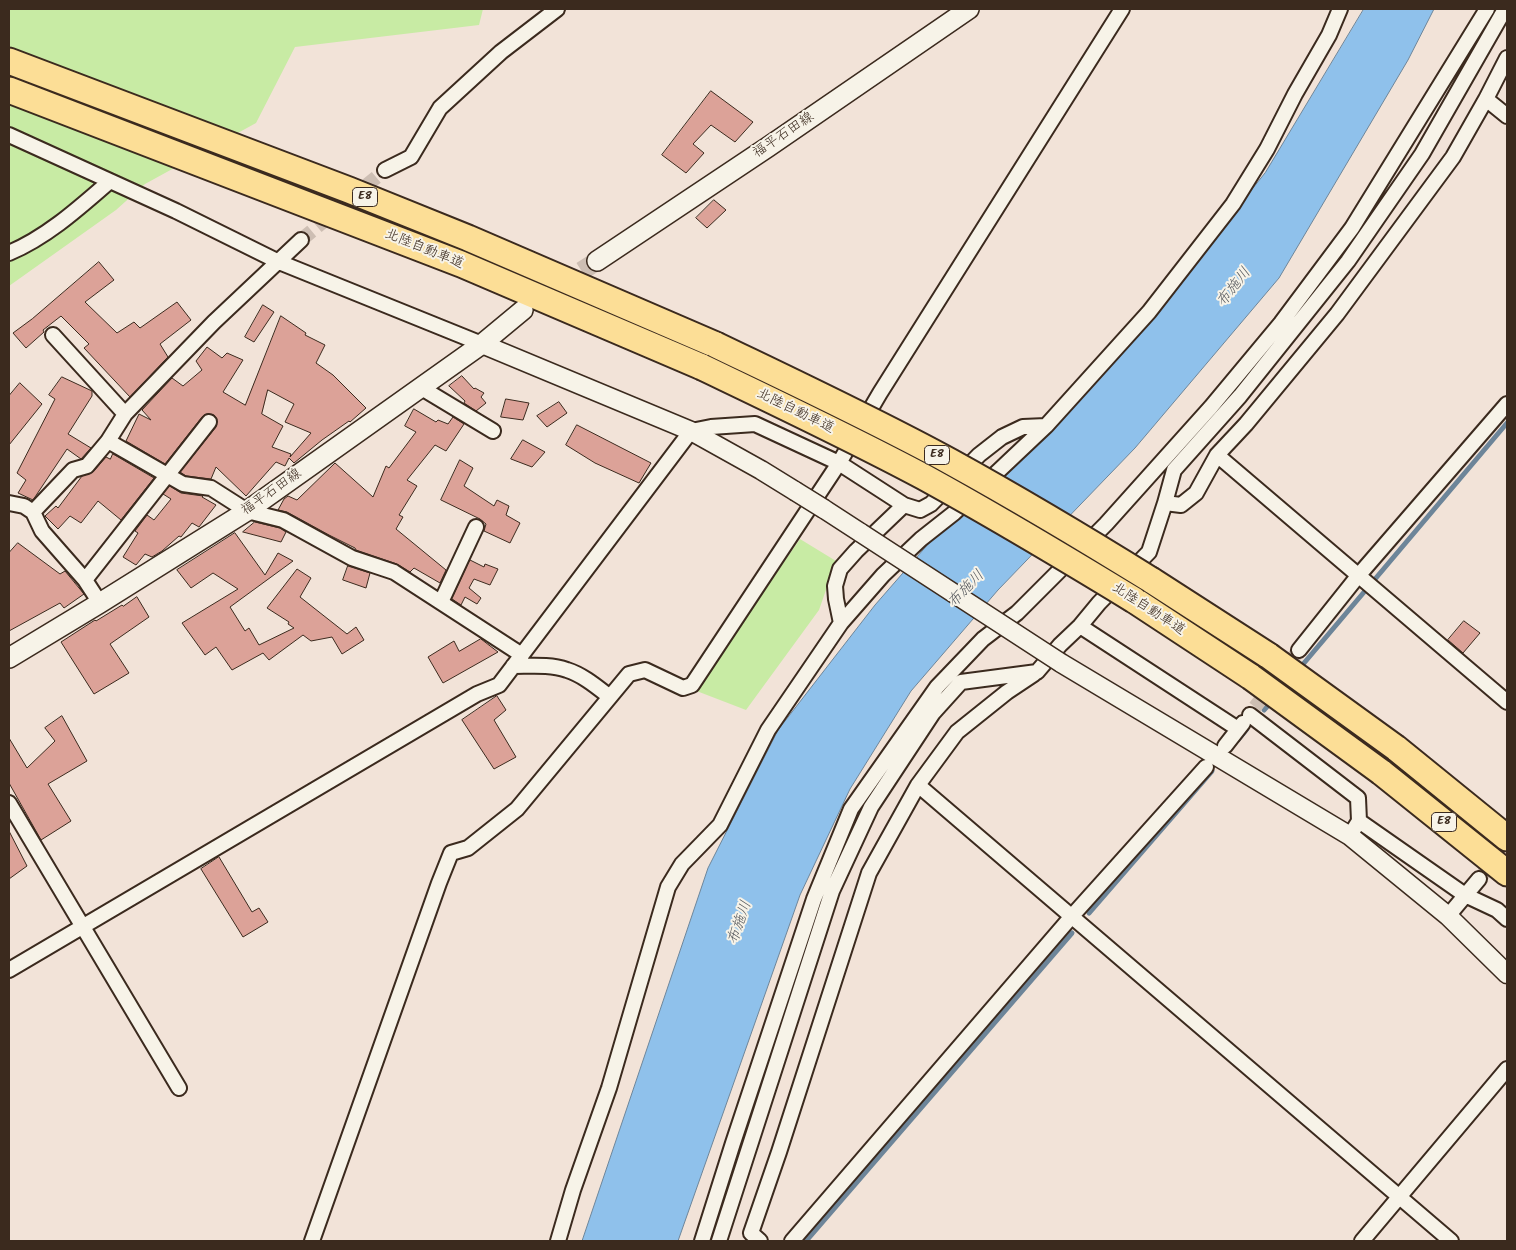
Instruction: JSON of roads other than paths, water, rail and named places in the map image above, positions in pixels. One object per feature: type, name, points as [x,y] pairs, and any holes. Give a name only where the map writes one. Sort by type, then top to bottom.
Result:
[{"type":"highway","name":"北陸自動車道","points":[[9,61],[331,183],[468,238],[716,345],[829,399],[950,462],[1051,519],[1269,656],[1396,748],[1507,838]]},
{"type":"highway","name":"北陸自動車道","points":[[9,90],[461,264],[702,367],[817,422],[1033,538],[1134,600],[1251,677],[1381,772],[1507,873]]},
{"type":"main road","name":"福平石田線","points":[[597,261],[768,147],[968,9]]},
{"type":"main road","name":"福平石田線","points":[[9,658],[246,511],[482,344],[523,310]]},
{"type":"street","points":[[385,170],[411,157],[440,108],[501,52],[557,9]]},
{"type":"street","points":[[312,1241],[439,882],[451,853],[468,848],[517,809],[629,674],[646,670],[683,688],[692,685],[839,463],[880,393],[1122,9]]},
{"type":"street","points":[[558,1241],[573,1190],[611,1079],[668,887],[682,864],[720,825],[768,730],[841,623],[883,575],[920,540],[954,513],[1046,426],[1149,312],[1234,204],[1267,149],[1295,94],[1329,35],[1340,9]]},
{"type":"street","points":[[702,1241],[814,899],[851,809],[936,687],[983,639],[1016,613],[1106,524],[1211,407],[1281,323],[1352,228],[1487,9]]},
{"type":"street","points":[[760,1241],[751,1233],[869,874],[918,785],[957,732],[1007,692],[1037,672],[1060,645],[1080,626],[1099,602],[1149,552],[1174,470],[1240,396],[1348,261],[1422,154],[1505,9]]},
{"type":"street","points":[[1165,503],[1181,505],[1196,493],[1217,456],[1337,314],[1453,157],[1507,58]]},
{"type":"street","points":[[1486,99],[1507,116]]},
{"type":"street","points":[[9,135],[279,262],[691,431],[761,470],[824,509],[1061,663],[1354,829],[1465,895],[1497,910],[1507,918]]},
{"type":"street","points":[[9,253],[68,218],[110,181]]},
{"type":"street","points":[[33,512],[73,470],[87,466],[108,441],[125,414],[214,322],[302,240]]},
{"type":"street","points":[[53,335],[125,414]]},
{"type":"street","points":[[420,387],[493,431]]},
{"type":"street","points":[[1299,650],[1358,576],[1507,404]]},
{"type":"street","points":[[85,580],[209,422]]},
{"type":"street","points":[[9,970],[477,694],[499,685],[691,431],[710,427],[755,424],[839,463],[904,505],[920,510],[930,504],[979,455],[1002,436],[1023,427],[1046,426]]},
{"type":"street","points":[[108,441],[183,484],[211,488],[246,511],[283,520],[352,558],[394,572],[522,654]]},
{"type":"street","points":[[1217,456],[1507,702]]},
{"type":"street","points":[[9,502],[24,506],[33,512],[42,531],[85,580],[100,603]]},
{"type":"street","points":[[841,623],[836,593],[840,569],[904,505]]},
{"type":"street","points":[[441,602],[476,527]]},
{"type":"street","points":[[1080,626],[1238,729]]},
{"type":"street","points":[[513,666],[542,666],[568,670],[587,680],[610,697]]},
{"type":"street","points":[[718,1241],[832,891],[871,807],[933,713],[961,682],[1037,672]]},
{"type":"street","points":[[1225,746],[1252,711],[1358,798],[1354,829]]},
{"type":"street","points":[[792,1241],[1072,916],[1206,767]]},
{"type":"street","points":[[918,785],[1451,1241]]},
{"type":"street","points":[[9,803],[179,1088]]},
{"type":"street","points":[[1354,829],[1448,916],[1507,974]]},
{"type":"street","points":[[1448,916],[1479,879]]},
{"type":"street","points":[[1362,1241],[1507,1070]]},
{"type":"water","name":"布施川","points":[[1364,9],[1434,9],[1408,60],[1279,278],[1135,448],[998,590],[911,691],[850,789],[800,895],[678,1241],[582,1241],[708,868],[778,730],[875,605],[1018,441],[1117,357],[1265,173]]},
{"type":"waterway","points":[[1299,669],[1507,423]]},
{"type":"waterway","points":[[1264,710],[1273,700]]},
{"type":"waterway","points":[[1238,740],[1247,729]]},
{"type":"waterway","points":[[1089,913],[1212,771]]},
{"type":"waterway","points":[[806,1241],[1072,933]]},
{"type":"tunnel","points":[[301,240],[385,170]]},
{"type":"tunnel","points":[[558,286],[597,261]]},
{"type":"tunnel","points":[[1255,707],[1299,650]]},
{"type":"tunnel","points":[[1479,879],[1507,846]]}]
